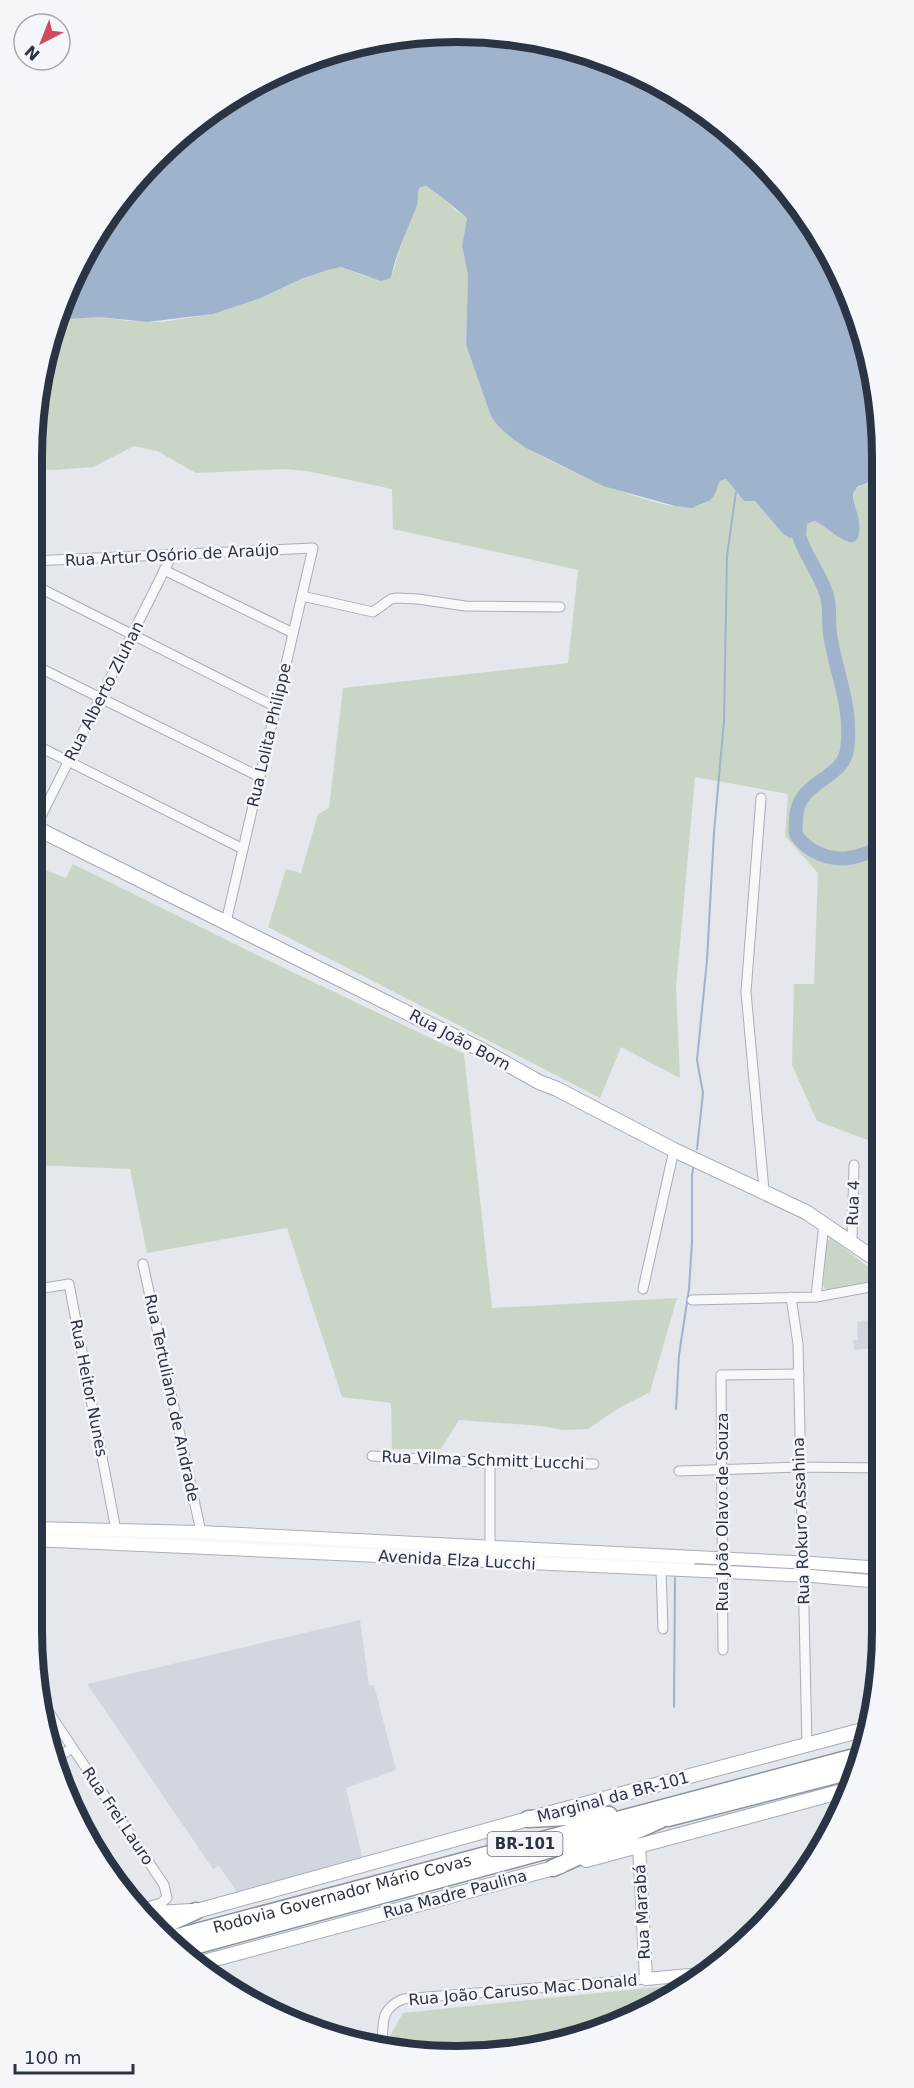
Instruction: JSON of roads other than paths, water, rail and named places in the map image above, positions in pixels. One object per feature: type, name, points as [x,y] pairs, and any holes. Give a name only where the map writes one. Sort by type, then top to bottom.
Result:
[{"type":"highway","name":"Rodovia Governador Mário Covas","points":[[177,1937],[852,1758]]},
{"type":"highway","name":"Rodovia Governador Mário Covas","points":[[189,1947],[660,1820],[847,1772]]},
{"type":"highway","points":[[528,1819],[643,1813]]},
{"type":"highway","points":[[553,1868],[660,1820]]},
{"type":"highway","points":[[165,1925],[196,1911]]},
{"type":"main road","name":"Rua João Born","points":[[42,831],[482,1050],[539,1082],[557,1089],[674,1150],[807,1212],[872,1256]]},
{"type":"main road","name":"Avenida Elza Lucchi","points":[[42,1528],[201,1532],[309,1545],[661,1569],[722,1565]]},
{"type":"main road","name":"Avenida Elza Lucchi","points":[[42,1540],[490,1547],[722,1565],[872,1570]]},
{"type":"main road","name":"Avenida Elza Lucchi","points":[[803,1569],[872,1580]]},
{"type":"main road","name":"Marginal da BR-101","points":[[161,1921],[528,1819],[860,1731]]},
{"type":"main road","name":"Rua Madre Paulina","points":[[206,1961],[839,1792]]},
{"type":"main road","name":"Rua Marabá","points":[[639,1845],[646,1979]]},
{"type":"main road","points":[[153,1913],[196,1911]]},
{"type":"main road","name":"Rua João Caruso Mac Donald","points":[[646,1979],[689,1975]]},
{"type":"street","name":"Rua Artur Osório de Araújo","points":[[42,561],[313,548]]},
{"type":"street","name":"Rua Lolita Philippe","points":[[226,922],[313,548]]},
{"type":"street","name":"Rua Alberto Zluhan","points":[[42,811],[69,762],[172,555]]},
{"type":"street","points":[[164,570],[293,633]]},
{"type":"street","points":[[42,589],[276,707]]},
{"type":"street","points":[[302,596],[373,612],[391,599],[398,598],[456,605],[560,608]]},
{"type":"street","points":[[42,669],[260,777]]},
{"type":"street","points":[[42,748],[243,849]]},
{"type":"street","points":[[762,798],[746,992],[764,1190]]},
{"type":"street","points":[[644,1289],[674,1150]]},
{"type":"street","name":"Rua 4","points":[[852,1241],[854,1165]]},
{"type":"street","points":[[816,1298],[824,1223]]},
{"type":"street","name":"Rua Tertuliano de Andrade","points":[[144,1264],[201,1532]]},
{"type":"street","name":"Rua Heitor Nunes","points":[[42,1288],[69,1284],[116,1530]]},
{"type":"street","points":[[692,1300],[816,1298],[872,1287]]},
{"type":"street","name":"Rua Rokuro Assahina","points":[[791,1297],[798,1344],[807,1745]]},
{"type":"street","name":"Rua João Olavo de Souza","points":[[723,1650],[721,1375],[799,1374]]},
{"type":"street","name":"Rua Vilma Schmitt Lucchi","points":[[372,1456],[490,1463],[594,1464]]},
{"type":"street","points":[[490,1463],[490,1547]]},
{"type":"street","points":[[679,1471],[800,1467],[872,1468]]},
{"type":"street","points":[[42,1534],[722,1565]]},
{"type":"street","points":[[661,1569],[663,1629]]},
{"type":"street","name":"Rua Frei Lauro","points":[[51,1715],[165,1885],[168,1892],[167,1898],[161,1903],[147,1907]]},
{"type":"street","points":[[61,1755],[72,1748]]},
{"type":"street","name":"Rua João Caruso Mac Donald","points":[[383,2039],[384,2015],[394,2003],[403,1999],[646,1979]]},
{"type":"water","points":[[430,43],[484,43],[564,56],[641,85],[688,112],[731,145],[769,183],[802,226],[829,273],[840,298],[858,350],[864,376],[871,430],[872,481],[857,487],[853,494],[859,522],[859,535],[855,541],[843,540],[814,521],[807,524],[806,534],[790,538],[783,534],[755,501],[744,501],[726,479],[720,481],[714,496],[709,501],[692,508],[675,506],[603,486],[526,448],[507,434],[491,416],[466,345],[468,275],[462,246],[467,218],[426,186],[419,189],[417,205],[399,250],[391,278],[381,281],[341,267],[301,279],[261,298],[213,314],[147,322],[99,317],[66,319],[85,273],[112,226],[128,204],[145,183],[183,145],[226,112],[273,85],[350,56]]},
{"type":"waterway","points":[[697,1149],[703,1093],[697,1060],[707,960],[714,832],[724,721],[727,556],[736,492]]},
{"type":"waterway","points":[[799,536],[828,598],[830,634],[846,705],[848,734],[847,750],[843,760],[803,797],[798,807],[796,834],[810,848],[830,857],[855,857],[872,850]]},
{"type":"waterway","points":[[676,1409],[679,1355],[689,1289],[694,1164]]},
{"type":"waterway","points":[[674,1707],[675,1578]]}]
